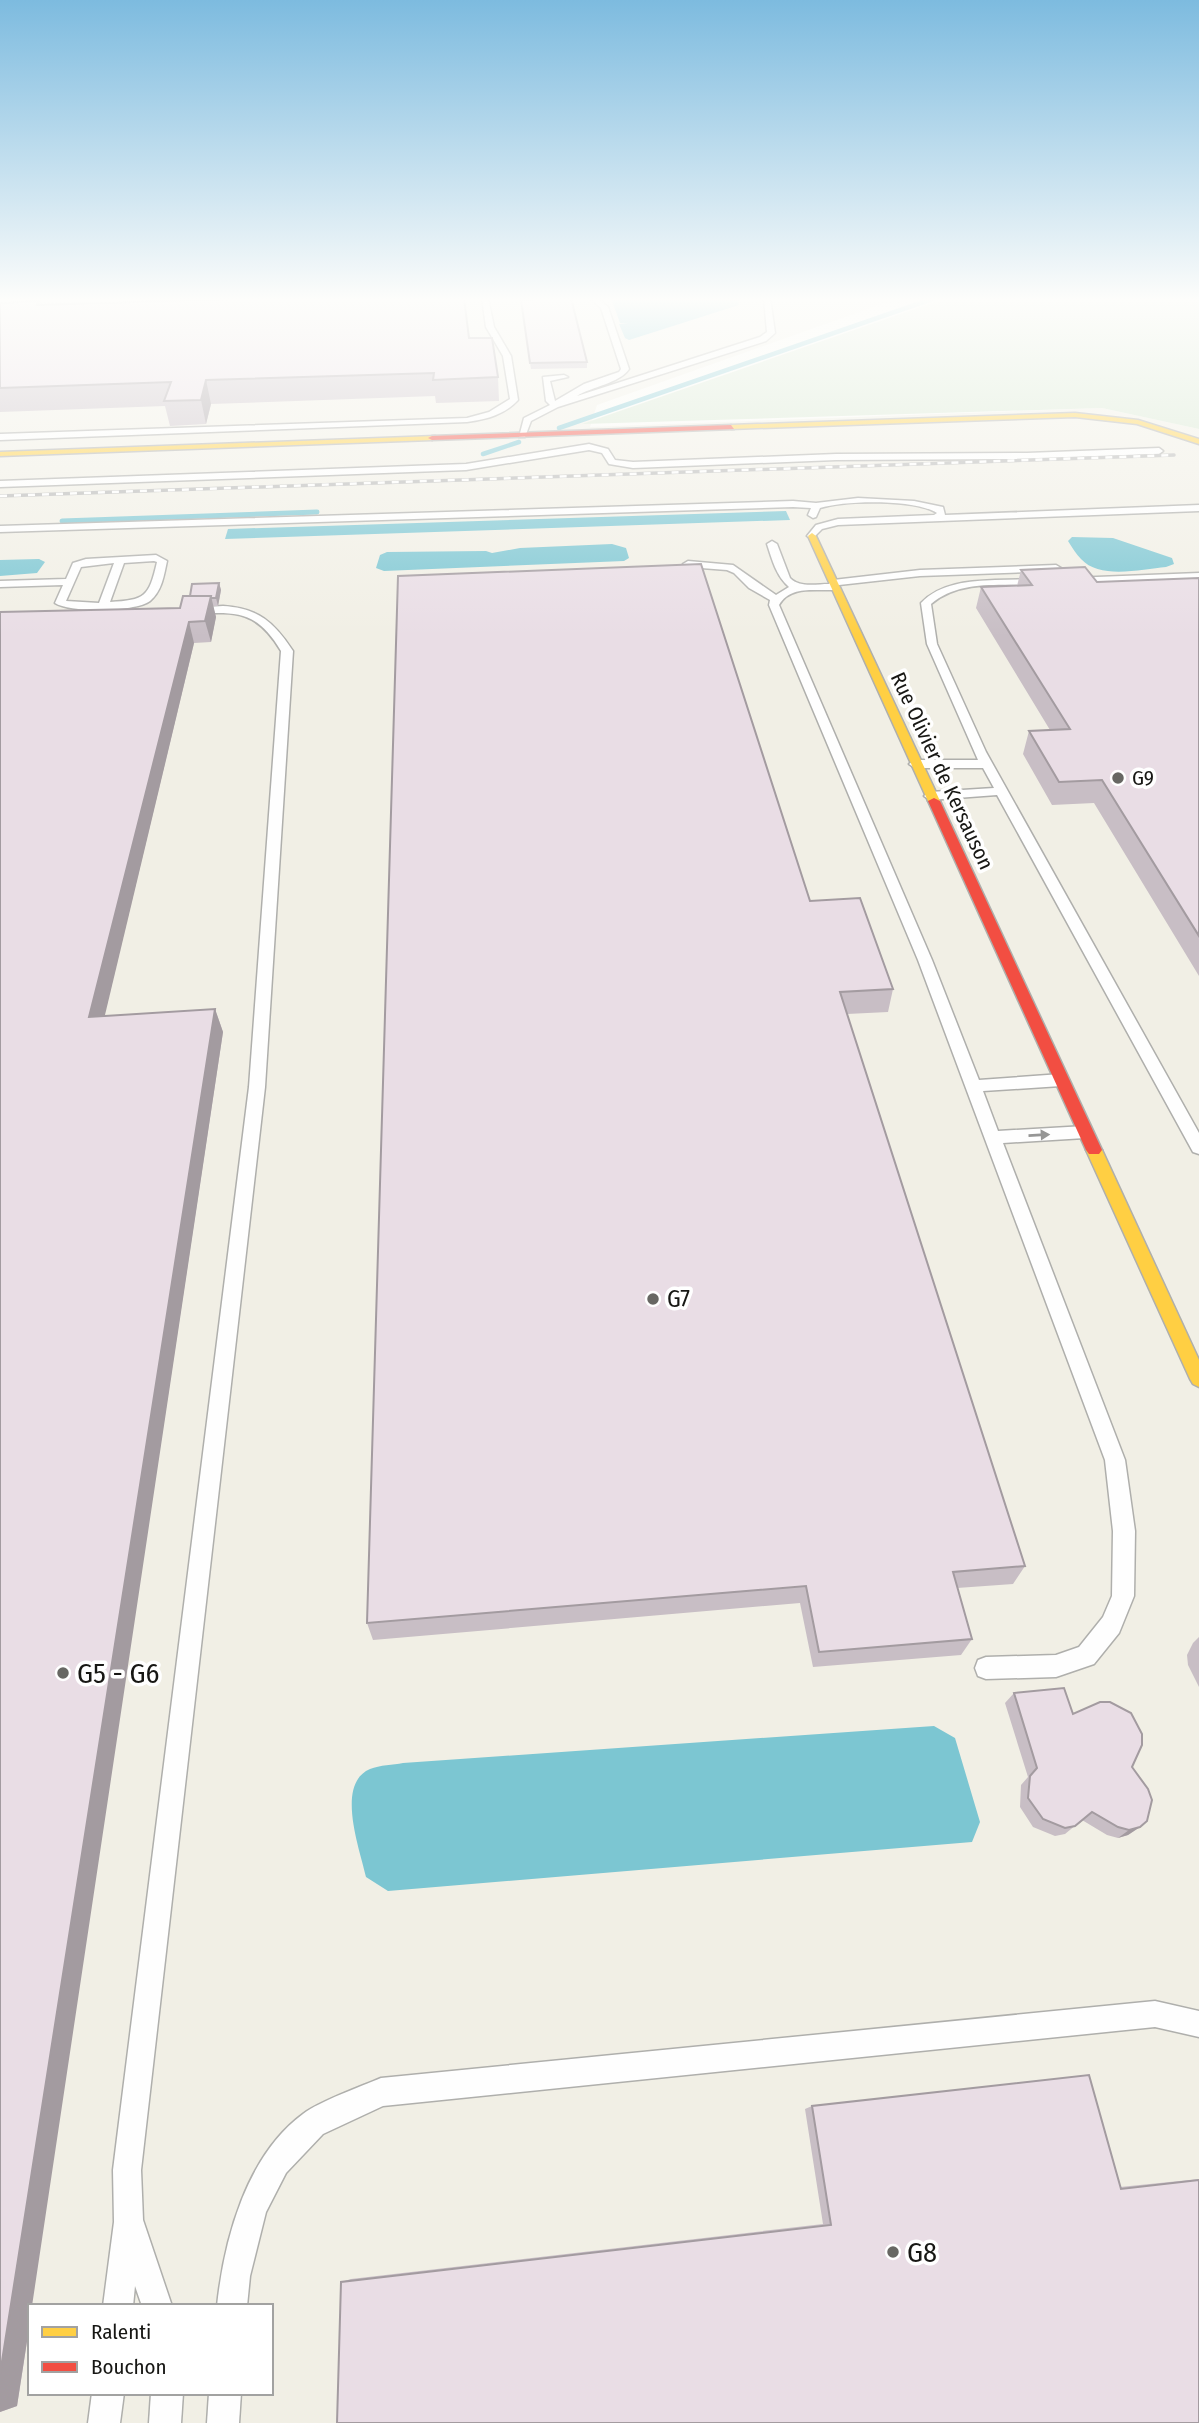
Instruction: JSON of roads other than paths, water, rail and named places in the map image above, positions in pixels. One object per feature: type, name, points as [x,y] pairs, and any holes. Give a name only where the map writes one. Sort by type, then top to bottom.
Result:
[{"type":"street","points":[[0,454],[1075,415],[1132,421],[1199,442]]},
{"type":"street","name":"Rue Olivier de Kersauson","points":[[816,532],[834,585],[1199,1379]]},
{"type":"lane","points":[[502,411],[532,416]]},
{"type":"lane","points":[[0,437],[467,419],[502,411]]},
{"type":"lane","points":[[522,435],[527,419],[542,411]]},
{"type":"lane","points":[[0,484],[466,467],[590,447],[605,451],[612,461],[633,465],[836,457],[1027,456],[1159,451]]},
{"type":"lane","points":[[820,504],[813,510],[816,532],[838,523],[1199,508]]},
{"type":"lane","points":[[0,529],[820,504],[920,504],[940,509],[942,513],[938,517]]},
{"type":"lane","points":[[772,544],[785,579],[795,587]]},
{"type":"lane","points":[[156,558],[162,561],[152,596],[137,604],[63,606],[60,603],[77,565],[120,560],[156,558]]},
{"type":"lane","points":[[103,606],[120,560]]},
{"type":"lane","points":[[688,564],[729,567],[738,571],[753,586],[776,599]]},
{"type":"lane","points":[[986,1668],[1056,1666],[1086,1656],[1111,1625],[1123,1596],[1124,1531],[1115,1460],[925,960],[774,605],[776,599],[795,587],[834,585],[920,573],[1056,568]]},
{"type":"lane","points":[[1199,576],[959,586],[933,595],[926,603],[932,644],[987,764],[1199,1148]]},
{"type":"lane","points":[[0,584],[69,582]]},
{"type":"lane","points":[[50,618],[243,611],[260,615],[276,631],[287,651],[258,1073],[127,2170],[128,2220],[118,2304]]},
{"type":"lane","points":[[915,764],[987,764]]},
{"type":"lane","points":[[930,796],[1002,791]]},
{"type":"lane","points":[[973,1086],[1061,1080]]},
{"type":"lane","points":[[993,1138],[1085,1132]]},
{"type":"lane","points":[[232,2304],[235,2276],[252,2208],[276,2163],[313,2124],[381,2092],[1155,2014],[1199,2024]]},
{"type":"lane","points":[[128,2220],[156,2304]]},
{"type":"lane","points":[[104,2423],[108,2395]]},
{"type":"lane","points":[[164,2423],[167,2395]]},
{"type":"lane","points":[[223,2423],[225,2395]]},
{"type":"water","points":[[786,511],[790,520],[225,539],[228,529]]},
{"type":"water","points":[[1072,537],[1113,538],[1172,558],[1174,564],[1122,572],[1099,569],[1079,557],[1068,541]]},
{"type":"water","points":[[612,544],[626,548],[629,558],[624,561],[384,571],[376,568],[380,555],[387,552],[492,553],[520,548]]},
{"type":"water","points":[[39,559],[45,562],[37,573],[0,576],[0,560]]},
{"type":"water","points":[[934,1726],[955,1738],[980,1822],[972,1842],[388,1891],[366,1877],[355,1834],[352,1802],[354,1788],[360,1777],[370,1769],[378,1767],[403,1763]]},
{"type":"waterway","points":[[559,428],[608,411]]},
{"type":"waterway","points":[[483,454],[519,442]]},
{"type":"waterway","points":[[62,521],[317,512]]},
{"type":"railway","points":[[0,496],[1174,455]]},
{"type":"place","name":"G9","points":[[1118,778]]},
{"type":"place","name":"G7","points":[[653,1299]]},
{"type":"place","name":"G5 - G6","points":[[63,1673]]},
{"type":"place","name":"G8","points":[[893,2252]]}]
